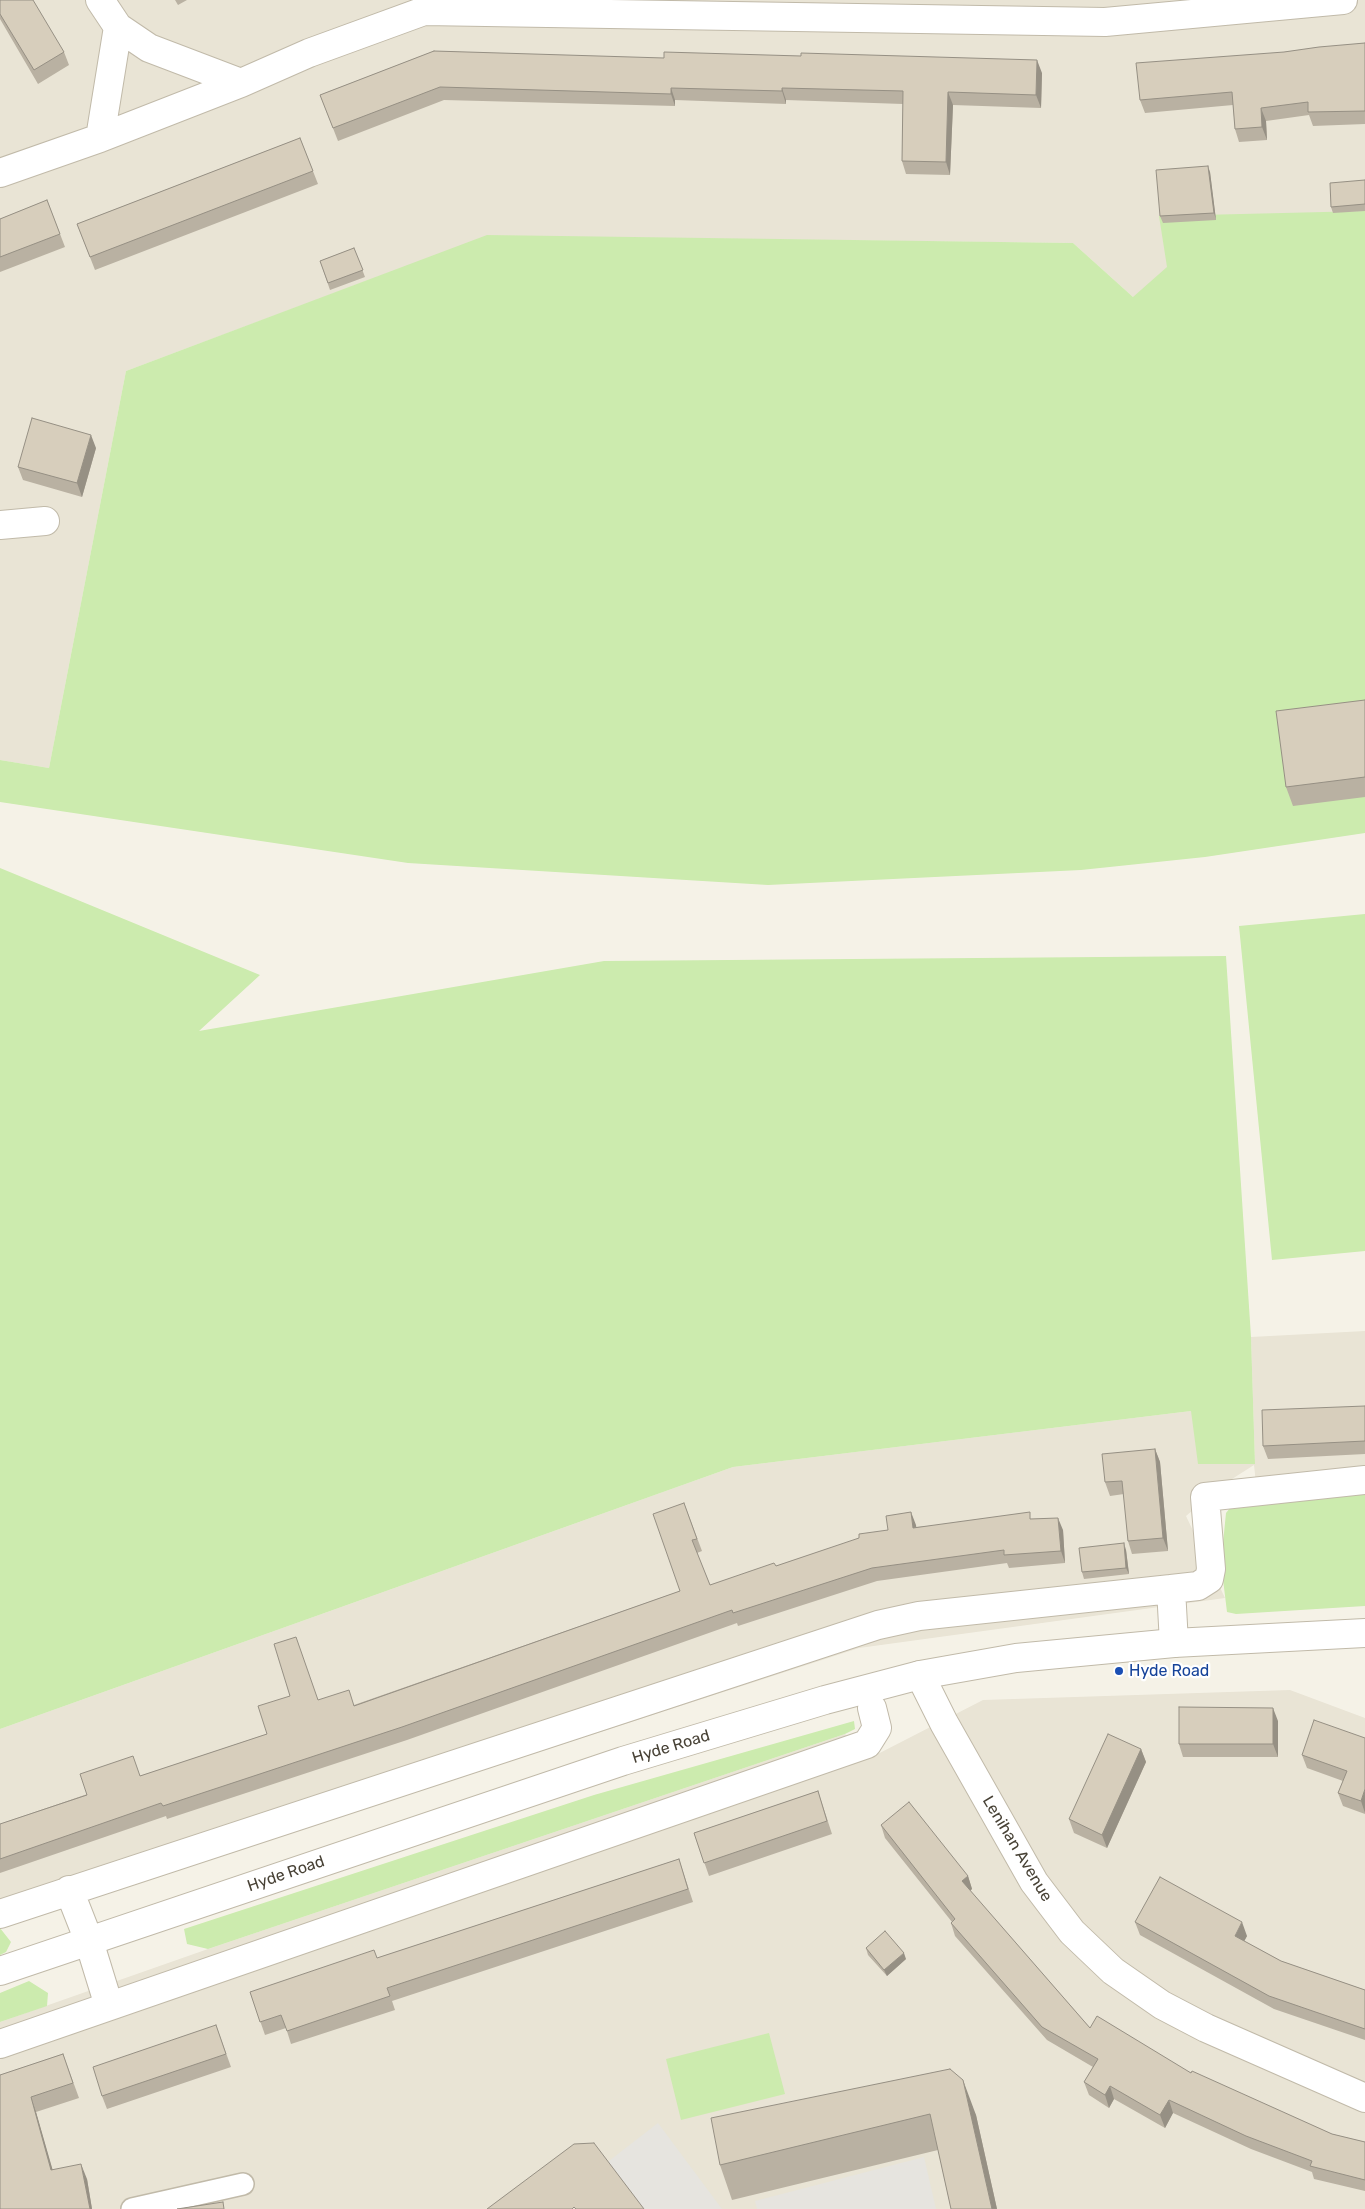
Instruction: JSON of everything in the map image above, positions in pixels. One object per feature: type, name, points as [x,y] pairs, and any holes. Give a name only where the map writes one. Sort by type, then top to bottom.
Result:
[{"type":"street","points":[[100,0],[118,27],[149,48],[240,83]]},
{"type":"street","points":[[0,173],[100,138],[240,83],[422,6],[1105,11],[1343,0]]},
{"type":"street","points":[[100,138],[118,27]]},
{"type":"street","points":[[0,525],[44,520]]},
{"type":"street","points":[[0,1914],[878,1625],[919,1616],[1198,1586],[1209,1578],[1211,1569],[1205,1497],[1365,1480]]},
{"type":"street","points":[[1171,1589],[1174,1643]]},
{"type":"street","name":"Hyde Road","points":[[0,1971],[623,1761],[825,1700],[920,1676],[1016,1658],[1174,1643],[1365,1633]]},
{"type":"street","name":"Lenihan Avenue","points":[[920,1676],[1034,1882],[1072,1932],[1112,1971],[1162,2006],[1206,2028],[1365,2098]]},
{"type":"street","points":[[0,2044],[868,1744],[877,1728],[872,1708]]},
{"type":"street","points":[[69,1890],[89,1941],[109,2006]]},
{"type":"street","points":[[132,2209],[243,2184]]},
{"type":"shaded area","points":[[0,0],[1365,0],[1365,833],[1133,297],[1073,243],[487,236],[126,371],[49,768],[0,760]]},
{"type":"shaded area","points":[[1365,1331],[1365,1496],[1258,1502],[1254,1465],[1221,1486],[1186,1516],[1225,1598],[859,1648],[0,1927],[0,1729],[733,1467],[1191,1411],[1255,1464],[1251,1337]]},
{"type":"shaded area","points":[[1290,1690],[1365,1718],[1365,2209],[0,2209],[0,2022],[208,1949],[845,1734],[868,1759],[983,1700]]},
{"type":"shaded area","points":[[658,2123],[722,2209],[639,2209],[605,2164]]},
{"type":"shaded area","points":[[924,2157],[936,2209],[757,2209],[755,2201]]},
{"type":"green space","points":[[1365,211],[1365,833],[1205,857],[1081,870],[768,885],[408,863],[0,802],[0,760],[49,768],[126,371],[487,235],[1073,243],[1133,297],[1167,267],[1159,216]]},
{"type":"green space","points":[[0,868],[260,975],[199,1031],[604,961],[1226,956],[1251,1337],[1255,1464],[1198,1464],[1191,1411],[733,1467],[0,1729]]},
{"type":"green space","points":[[1365,914],[1365,1251],[1272,1260],[1239,926]]},
{"type":"green space","points":[[1365,1494],[1365,1606],[1236,1614],[1227,1612],[1221,1563],[1226,1513],[1230,1508],[1262,1499]]},
{"type":"green space","points":[[854,1721],[855,1729],[845,1734],[208,1949],[187,1944],[184,1929],[594,1795]]},
{"type":"green space","points":[[0,1928],[11,1942],[6,1952],[0,1955]]},
{"type":"green space","points":[[29,1981],[48,1993],[47,2006],[0,2022],[0,1993]]},
{"type":"green space","points":[[769,2033],[785,2094],[681,2120],[666,2059]]},
{"type":"building","points":[[0,0],[33,0],[64,52],[34,70],[0,14]]},
{"type":"building","points":[[1365,43],[1365,111],[1308,112],[1308,102],[1261,108],[1262,127],[1235,129],[1232,92],[1140,100],[1136,63],[1284,52]]},
{"type":"building","points":[[434,51],[664,58],[664,52],[801,56],[801,53],[1037,60],[1036,95],[948,92],[946,162],[902,161],[903,91],[782,88],[782,91],[671,88],[671,94],[440,87],[333,128],[320,95]]},
{"type":"building","points":[[300,138],[313,171],[90,257],[77,224]]},
{"type":"building","points":[[1208,166],[1214,213],[1160,216],[1156,170]]},
{"type":"building","points":[[1365,180],[1365,204],[1331,207],[1330,183]]},
{"type":"building","points":[[47,200],[60,234],[0,257],[0,219]]},
{"type":"building","points":[[354,248],[363,270],[328,283],[320,261]]},
{"type":"building","points":[[32,418],[91,435],[77,483],[18,467]]},
{"type":"building","points":[[1365,700],[1365,777],[1286,787],[1276,711]]},
{"type":"building","points":[[1365,1406],[1365,1441],[1263,1446],[1262,1410]]},
{"type":"building","points":[[1155,1449],[1163,1538],[1128,1541],[1122,1481],[1105,1482],[1102,1454]]},
{"type":"building","points":[[684,1503],[697,1539],[692,1540],[710,1585],[774,1563],[776,1566],[859,1538],[859,1534],[888,1530],[886,1516],[911,1512],[913,1528],[1030,1512],[1030,1519],[1058,1518],[1061,1551],[1004,1555],[1004,1550],[872,1568],[733,1613],[732,1610],[402,1727],[163,1806],[161,1803],[0,1859],[0,1824],[87,1795],[80,1774],[133,1756],[140,1776],[267,1734],[258,1706],[290,1696],[274,1644],[296,1637],[318,1700],[349,1690],[354,1706],[680,1591],[653,1514]]},
{"type":"building","points":[[1124,1543],[1126,1568],[1082,1572],[1079,1548]]},
{"type":"building","points":[[1179,1707],[1273,1708],[1273,1744],[1179,1744]]},
{"type":"building","points":[[1314,1720],[1365,1738],[1365,1789],[1361,1801],[1338,1793],[1347,1771],[1302,1755]]},
{"type":"building","points":[[1108,1734],[1141,1749],[1102,1835],[1069,1819]]},
{"type":"building","points":[[818,1791],[827,1821],[704,1863],[694,1833]]},
{"type":"building","points":[[909,1802],[968,1876],[962,1881],[1090,2028],[1097,2016],[1191,2073],[1192,2071],[1332,2134],[1365,2142],[1365,2180],[1310,2166],[1312,2161],[1246,2136],[1169,2100],[1160,2115],[1110,2086],[1105,2095],[1084,2082],[1098,2059],[1042,2027],[951,1923],[955,1919],[881,1825]]},
{"type":"building","points":[[679,1859],[688,1889],[387,1988],[390,1996],[287,2031],[281,2015],[260,2022],[250,1992],[374,1950],[377,1958]]},
{"type":"building","points":[[1160,1877],[1242,1922],[1235,1936],[1281,1961],[1365,1990],[1365,2029],[1269,1996],[1135,1922]]},
{"type":"building","points":[[885,1931],[904,1953],[884,1970],[866,1948]]},
{"type":"building","points":[[216,2025],[226,2054],[102,2096],[93,2067]]},
{"type":"building","points":[[63,2054],[73,2083],[31,2097],[51,2170],[81,2164],[90,2209],[0,2209],[0,2075]]},
{"type":"building","points":[[950,2069],[963,2080],[992,2209],[951,2209],[930,2114],[720,2165],[711,2118]]},
{"type":"building","points":[[594,2143],[644,2209],[576,2209],[574,2207],[572,2209],[487,2209],[574,2144]]},
{"type":"building","points":[[223,2202],[224,2209],[177,2209]]},
{"type":"place","name":"Hyde Road","points":[[1119,1671]]}]
